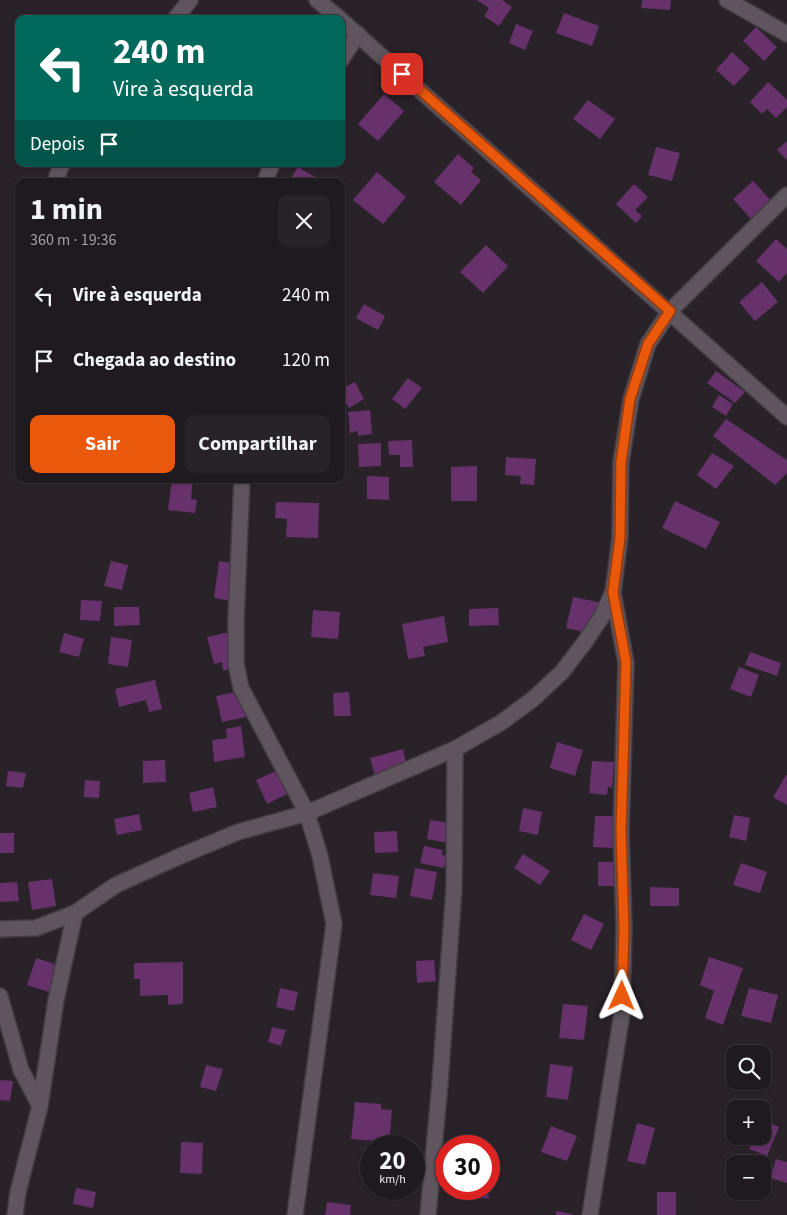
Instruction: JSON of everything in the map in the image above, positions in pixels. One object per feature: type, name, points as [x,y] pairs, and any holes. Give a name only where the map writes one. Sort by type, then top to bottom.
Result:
[{"type":"street","points":[[178,15],[190,0]]},
{"type":"street","points":[[317,0],[337,12]]},
{"type":"street","points":[[727,0],[787,34]]},
{"type":"street","points":[[345,20],[787,417]]},
{"type":"street","points":[[345,54],[358,34]]},
{"type":"street","points":[[0,929],[36,928],[75,913],[116,885],[178,857],[238,832],[307,813],[455,749],[502,722],[533,700],[562,672],[602,618],[613,592],[620,538],[621,462],[630,399],[648,344],[670,311],[787,195]]},
{"type":"street","points":[[242,483],[236,620],[236,664],[241,688],[307,813],[320,856],[334,924],[295,1215]]},
{"type":"street","points":[[590,1215],[622,1013],[624,928],[621,831],[626,662],[613,592]]},
{"type":"street","points":[[428,1215],[454,888],[455,749]]},
{"type":"street","points":[[15,1215],[18,1192],[40,1106],[56,1000],[75,913]]},
{"type":"street","points":[[0,996],[22,1070],[40,1106]]},
{"type":"building","points":[[477,0],[502,0],[512,7],[499,26],[484,16],[489,8]]},
{"type":"building","points":[[642,0],[671,0],[670,10],[641,8]]},
{"type":"building","points":[[564,13],[599,26],[592,46],[556,33]]},
{"type":"building","points":[[516,24],[533,31],[525,50],[509,43]]},
{"type":"building","points":[[756,27],[777,47],[764,61],[743,41]]},
{"type":"building","points":[[732,52],[750,69],[734,86],[716,70]]},
{"type":"building","points":[[768,82],[787,100],[787,107],[776,118],[767,109],[762,114],[750,102]]},
{"type":"building","points":[[384,94],[404,111],[378,141],[358,124]]},
{"type":"building","points":[[588,100],[615,119],[600,139],[573,119]]},
{"type":"building","points":[[787,141],[787,160],[777,150]]},
{"type":"building","points":[[656,147],[680,153],[672,181],[648,175]]},
{"type":"building","points":[[458,154],[474,168],[471,172],[481,180],[461,205],[434,182]]},
{"type":"building","points":[[298,167],[317,178],[291,178]]},
{"type":"building","points":[[377,172],[406,197],[383,224],[353,200]]},
{"type":"building","points":[[753,181],[773,203],[753,221],[733,199]]},
{"type":"building","points":[[634,184],[648,197],[635,210],[642,216],[636,223],[616,204]]},
{"type":"building","points":[[776,239],[787,249],[787,273],[779,282],[756,261]]},
{"type":"building","points":[[486,245],[508,266],[483,293],[460,272]]},
{"type":"building","points":[[762,282],[778,302],[755,321],[739,302]]},
{"type":"building","points":[[364,304],[385,316],[378,330],[356,318]]},
{"type":"building","points":[[716,371],[745,392],[735,403],[707,383]]},
{"type":"building","points":[[408,378],[422,388],[405,409],[392,399]]},
{"type":"building","points":[[355,382],[364,399],[349,408],[345,401],[345,387]]},
{"type":"building","points":[[719,395],[733,404],[726,416],[712,407]]},
{"type":"building","points":[[370,410],[372,434],[358,436],[358,431],[350,433],[348,412]]},
{"type":"building","points":[[726,419],[787,460],[787,473],[775,485],[713,436]]},
{"type":"building","points":[[412,440],[413,467],[400,467],[400,455],[389,455],[388,441]]},
{"type":"building","points":[[381,443],[381,466],[359,467],[358,444]]},
{"type":"building","points":[[712,453],[734,466],[716,489],[697,475]]},
{"type":"building","points":[[506,457],[536,459],[534,485],[520,484],[521,476],[505,475]]},
{"type":"building","points":[[477,466],[477,501],[451,501],[451,467]]},
{"type":"building","points":[[367,476],[389,477],[389,500],[367,499]]},
{"type":"building","points":[[171,483],[193,483],[191,499],[197,500],[195,513],[168,510]]},
{"type":"building","points":[[675,501],[720,522],[706,549],[662,528]]},
{"type":"building","points":[[276,502],[319,503],[318,538],[286,537],[287,519],[275,518]]},
{"type":"building","points":[[111,561],[128,565],[122,590],[104,586]]},
{"type":"building","points":[[219,561],[244,565],[239,602],[214,598]]},
{"type":"building","points":[[573,597],[603,603],[597,635],[566,628]]},
{"type":"building","points":[[81,600],[102,601],[100,621],[80,620]]},
{"type":"building","points":[[114,607],[139,607],[140,625],[114,626]]},
{"type":"building","points":[[498,608],[499,625],[469,626],[469,609]]},
{"type":"building","points":[[313,610],[340,612],[338,639],[311,637]]},
{"type":"building","points":[[444,616],[448,642],[423,647],[425,656],[408,659],[402,624]]},
{"type":"building","points":[[229,632],[237,667],[223,671],[222,662],[214,664],[207,637]]},
{"type":"building","points":[[64,633],[84,639],[79,657],[59,652]]},
{"type":"building","points":[[111,637],[132,640],[128,667],[108,664]]},
{"type":"building","points":[[750,652],[781,663],[777,676],[745,665]]},
{"type":"building","points":[[739,667],[759,675],[751,697],[730,689]]},
{"type":"building","points":[[155,680],[162,709],[149,712],[146,700],[119,707],[115,689]]},
{"type":"building","points":[[241,691],[246,717],[222,722],[216,696]]},
{"type":"building","points":[[349,692],[351,716],[334,716],[333,693]]},
{"type":"building","points":[[241,726],[245,757],[214,762],[212,740],[227,738],[226,729]]},
{"type":"building","points":[[557,742],[583,750],[575,776],[550,768]]},
{"type":"building","points":[[403,749],[408,770],[376,779],[370,758]]},
{"type":"building","points":[[165,760],[166,782],[143,783],[143,761]]},
{"type":"building","points":[[592,761],[614,762],[612,788],[608,787],[607,795],[589,793]]},
{"type":"building","points":[[278,770],[289,793],[267,804],[256,780]]},
{"type":"building","points":[[8,771],[26,773],[23,788],[6,786]]},
{"type":"building","points":[[787,775],[787,805],[773,797]]},
{"type":"building","points":[[85,780],[100,781],[99,798],[84,797]]},
{"type":"building","points":[[213,787],[217,807],[193,812],[189,793]]},
{"type":"building","points":[[523,808],[542,812],[538,835],[519,831]]},
{"type":"building","points":[[139,814],[142,830],[117,835],[114,819]]},
{"type":"building","points":[[734,815],[750,818],[746,841],[729,837]]},
{"type":"building","points":[[595,816],[617,816],[615,848],[593,847]]},
{"type":"building","points":[[430,820],[452,823],[449,843],[427,839]]},
{"type":"building","points":[[397,831],[398,852],[375,853],[374,832]]},
{"type":"building","points":[[0,833],[14,833],[14,853],[0,853]]},
{"type":"building","points":[[424,846],[443,850],[442,855],[447,856],[444,868],[420,863]]},
{"type":"building","points":[[523,854],[550,871],[540,885],[514,868]]},
{"type":"building","points":[[598,862],[617,862],[617,886],[598,886]]},
{"type":"building","points":[[741,863],[767,872],[760,893],[733,885]]},
{"type":"building","points":[[415,868],[437,872],[432,900],[410,896]]},
{"type":"building","points":[[373,873],[399,876],[396,898],[370,895]]},
{"type":"building","points":[[52,879],[56,906],[32,910],[28,882]]},
{"type":"building","points":[[17,882],[19,901],[0,902],[0,883]]},
{"type":"building","points":[[650,887],[679,888],[679,906],[650,906]]},
{"type":"building","points":[[584,914],[604,924],[591,950],[571,940]]},
{"type":"building","points":[[709,957],[743,968],[723,1025],[705,1018],[714,991],[700,985]]},
{"type":"building","points":[[36,958],[58,965],[49,992],[27,985]]},
{"type":"building","points":[[434,960],[436,981],[417,983],[416,961]]},
{"type":"building","points":[[183,962],[183,1004],[168,1005],[168,995],[140,996],[140,979],[134,979],[134,963]]},
{"type":"building","points":[[280,988],[298,992],[294,1011],[276,1007]]},
{"type":"building","points":[[749,988],[778,995],[771,1023],[741,1016]]},
{"type":"building","points":[[563,1004],[588,1006],[584,1040],[559,1038]]},
{"type":"building","points":[[272,1027],[286,1030],[281,1046],[268,1042]]},
{"type":"building","points":[[550,1064],[573,1067],[568,1100],[546,1097]]},
{"type":"building","points":[[206,1065],[223,1069],[216,1091],[200,1087]]},
{"type":"building","points":[[0,1080],[13,1081],[10,1101],[0,1100]]},
{"type":"building","points":[[355,1102],[381,1104],[381,1109],[392,1110],[390,1135],[360,1135],[360,1140],[351,1139]]},
{"type":"building","points":[[637,1123],[655,1128],[645,1165],[627,1161]]},
{"type":"building","points":[[771,1124],[779,1127],[767,1155],[749,1149],[751,1145],[771,1145]]},
{"type":"building","points":[[551,1126],[577,1136],[567,1161],[541,1152]]},
{"type":"building","points":[[181,1142],[203,1143],[202,1174],[180,1173]]},
{"type":"building","points":[[776,1159],[787,1162],[787,1183],[771,1178]]},
{"type":"building","points":[[76,1188],[96,1192],[93,1208],[73,1204]]},
{"type":"building","points":[[657,1192],[676,1192],[676,1215],[657,1215]]},
{"type":"building","points":[[327,1202],[351,1205],[350,1215],[325,1215]]},
{"type":"building","points":[[556,1211],[572,1214],[572,1215],[556,1215]]},
{"type":"route","points":[[402,74],[670,311],[648,344],[630,399],[621,462],[620,538],[613,592],[626,662],[621,831],[624,928],[622,996]]}]
